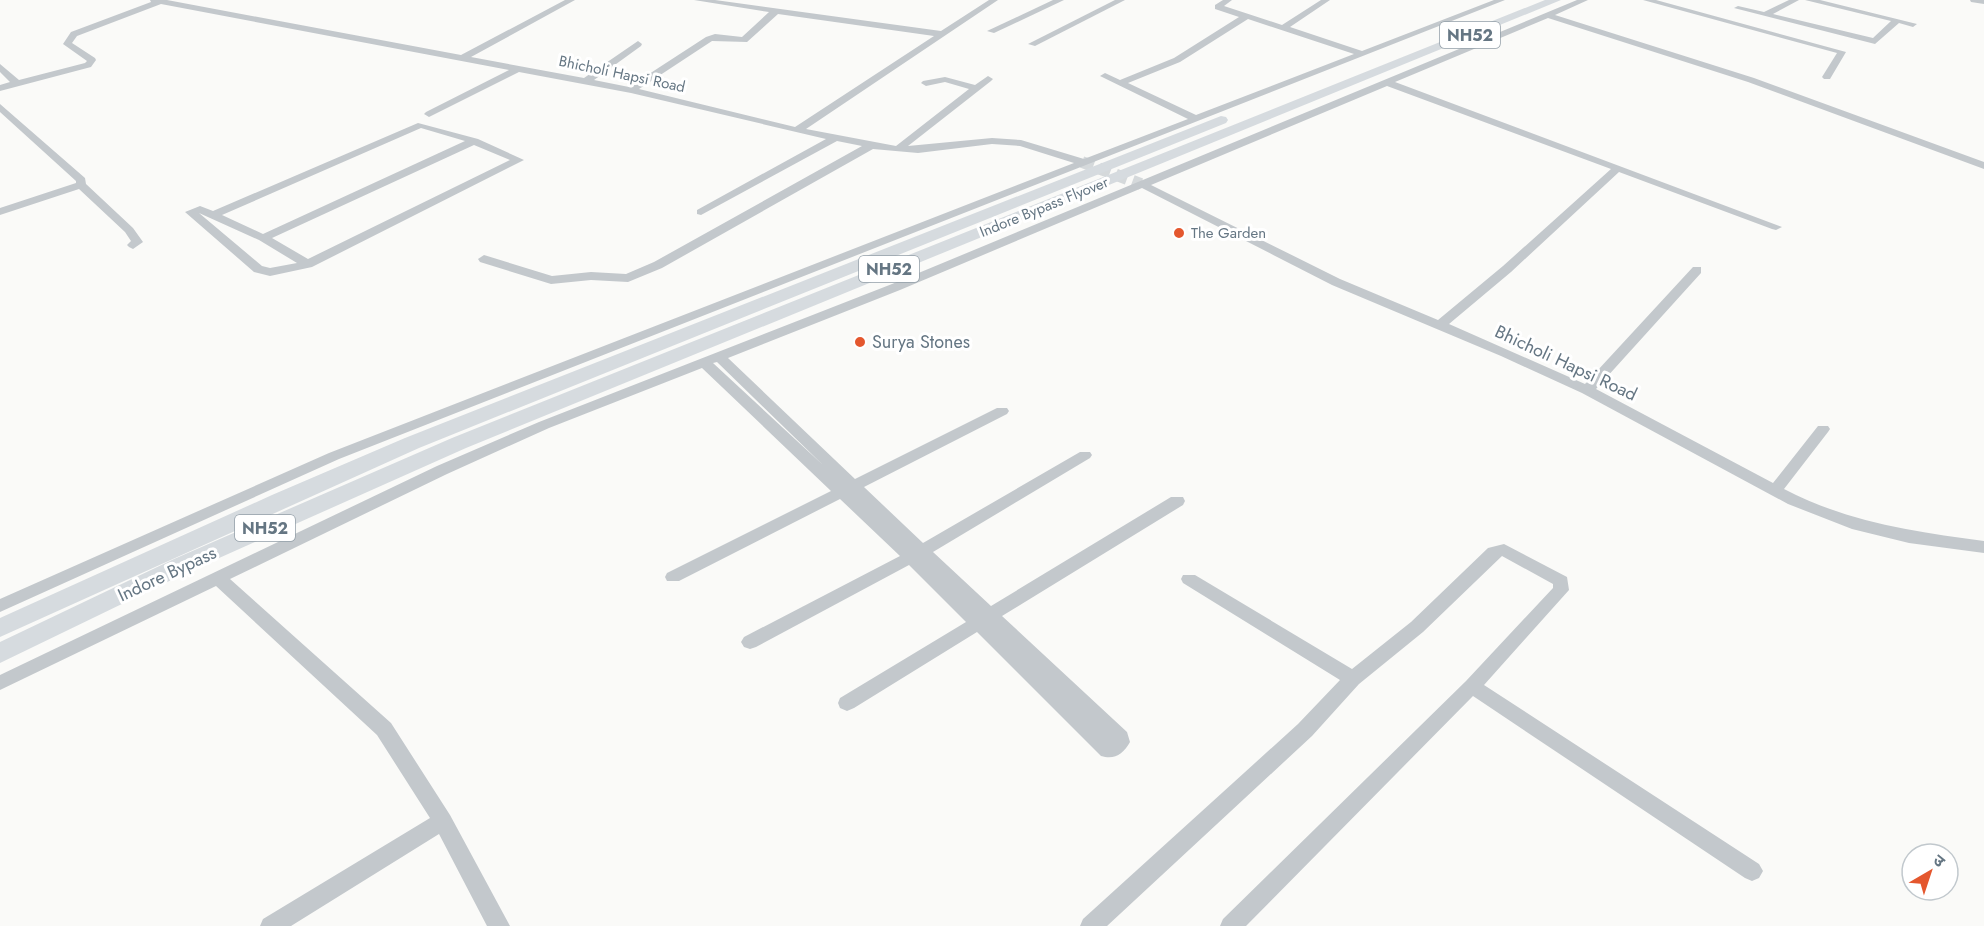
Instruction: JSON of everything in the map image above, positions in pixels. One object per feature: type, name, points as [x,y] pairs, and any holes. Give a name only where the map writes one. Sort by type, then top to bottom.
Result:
[{"type":"highway","name":"Indore Bypass Flyover","points":[[537,401],[711,323],[1365,59],[1528,0]]},
{"type":"highway","name":"Indore Bypass Flyover","points":[[537,401],[674,355],[1385,76],[1555,0]]},
{"type":"highway","name":"Indore Bypass","points":[[0,628],[280,500],[412,443],[537,401]]},
{"type":"highway","name":"Indore Bypass","points":[[0,653],[537,401]]},
{"type":"street","points":[[461,59],[571,0]]},
{"type":"street","points":[[698,0],[941,34]]},
{"type":"street","points":[[797,130],[994,0]]},
{"type":"street","points":[[991,31],[1060,0]]},
{"type":"street","points":[[1032,44],[1121,0]]},
{"type":"street","points":[[1228,0],[1218,7],[1284,27],[1365,59]]},
{"type":"street","points":[[1284,27],[1326,0]]},
{"type":"street","points":[[0,606],[334,456],[537,401],[713,360],[896,287],[1141,184],[1385,76],[1584,0]]},
{"type":"street","points":[[1647,0],[1842,52],[1827,77]]},
{"type":"street","points":[[1766,0],[1784,5]]},
{"type":"street","points":[[1766,14],[1795,0]]},
{"type":"street","points":[[1809,0],[1912,24]]},
{"type":"street","points":[[1974,0],[1984,2]]},
{"type":"street","points":[[0,88],[88,65],[92,60],[67,44],[74,34],[156,1]]},
{"type":"street","name":"Bhicholi Hapsi Road","points":[[156,1],[630,90],[797,130],[872,145],[898,149],[946,148],[992,141],[1021,143],[1082,162]]},
{"type":"street","points":[[0,683],[442,470],[537,401],[1082,162],[1365,59],[1494,1]]},
{"type":"street","points":[[1738,8],[1875,41],[1897,20]]},
{"type":"street","points":[[630,90],[709,39],[715,37],[744,40],[776,11]]},
{"type":"street","points":[[1850,18],[1858,11]]},
{"type":"street","points":[[1120,83],[1177,60],[1244,18],[1244,15]]},
{"type":"street","points":[[1547,15],[1752,80],[1984,166]]},
{"type":"street","points":[[1833,30],[1841,24]]},
{"type":"street","points":[[585,82],[638,44]]},
{"type":"street","points":[[0,67],[17,84]]},
{"type":"street","points":[[308,264],[262,238],[198,208],[191,212],[258,269],[270,272],[308,264],[519,160],[474,141],[411,125],[408,122],[416,117],[429,114],[516,70]]},
{"type":"street","points":[[926,83],[948,72]]},
{"type":"street","points":[[1105,76],[1196,119]]},
{"type":"street","points":[[1385,76],[1618,168],[1776,227]]},
{"type":"street","points":[[938,78],[976,88]]},
{"type":"street","points":[[898,149],[988,79]]},
{"type":"street","points":[[0,107],[81,180],[81,185],[129,230],[137,242],[133,245]]},
{"type":"street","points":[[212,215],[438,120],[436,116],[429,114]]},
{"type":"street","points":[[701,212],[836,138]]},
{"type":"street","points":[[262,238],[474,141]]},
{"type":"street","points":[[484,259],[551,280],[591,276],[628,278],[658,265],[872,145]]},
{"type":"street","points":[[1440,325],[1507,269],[1618,168]]},
{"type":"street","name":"Bhicholi Hapsi Road","points":[[1141,184],[1336,282],[1587,390],[1775,490],[1852,523],[1909,537],[1984,547]]},
{"type":"street","points":[[0,212],[81,185]]},
{"type":"street","points":[[1587,390],[1697,270]]},
{"type":"street","points":[[713,360],[984,619],[1107,750],[1112,750],[1120,742],[1120,738],[984,619]]},
{"type":"street","points":[[673,577],[1002,411]]},
{"type":"street","points":[[1775,490],[1823,429]]},
{"type":"street","points":[[750,642],[917,554],[1085,455]]},
{"type":"street","points":[[847,703],[1177,501]]},
{"type":"street","points":[[1091,926],[1305,730],[1353,679],[1417,627],[1494,552],[1503,550],[1560,581],[1561,590],[1472,686],[1231,926]]},
{"type":"street","points":[[216,578],[384,729],[442,821],[499,926]]},
{"type":"street","points":[[1189,579],[1353,679]]},
{"type":"street","points":[[1472,686],[1752,871]]},
{"type":"street","points":[[271,926],[442,821]]},
{"type":"tunnel","points":[[1082,162],[1141,184]]},
{"type":"place","name":"The Garden","points":[[1179,233]]},
{"type":"place","name":"Surya Stones","points":[[860,342]]}]
